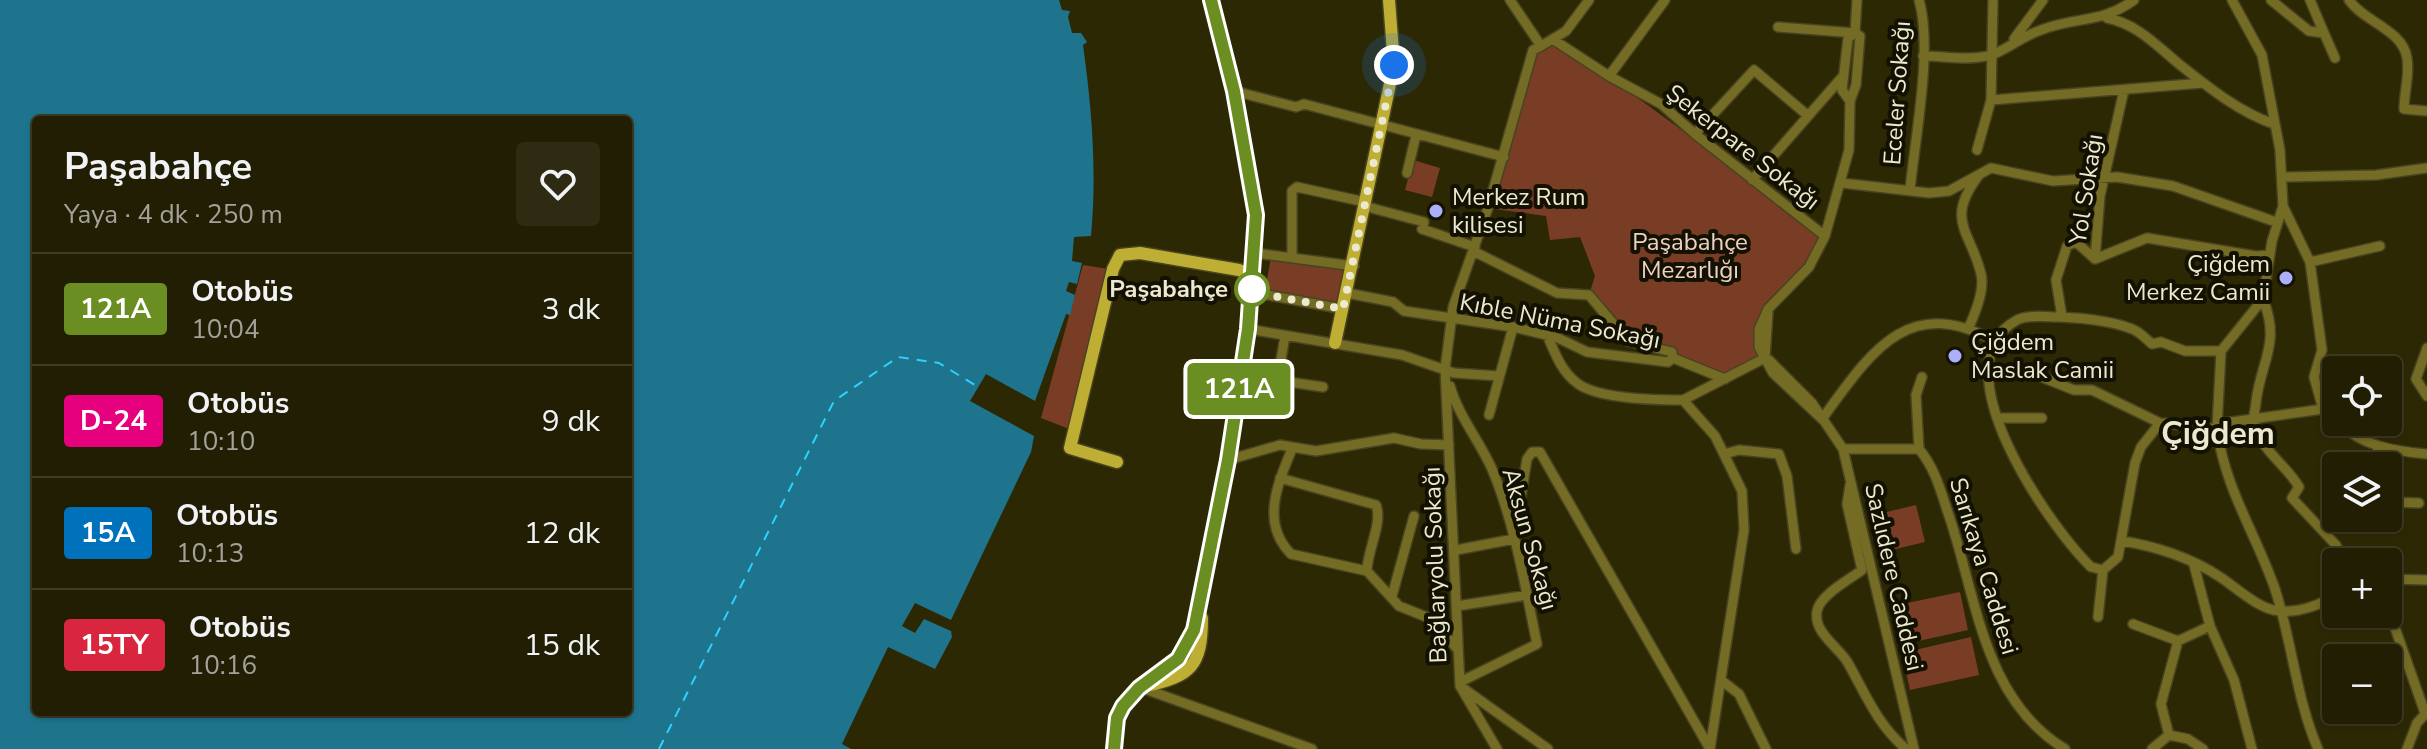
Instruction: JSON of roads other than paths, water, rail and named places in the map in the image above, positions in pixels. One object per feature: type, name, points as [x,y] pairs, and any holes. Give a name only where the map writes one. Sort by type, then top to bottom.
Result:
[{"type":"main road","points":[[1114,749],[1117,718],[1139,688],[1171,681],[1191,669],[1200,654],[1199,600],[1228,460],[1248,329],[1256,215],[1234,91],[1211,0]]},
{"type":"main road","points":[[1335,343],[1354,266],[1394,65],[1389,0]]},
{"type":"main road","points":[[1117,462],[1070,448],[1116,261],[1126,252],[1140,253],[1239,270],[1253,276]]},
{"type":"street","points":[[1510,0],[1541,46]]},
{"type":"street","points":[[1445,369],[1451,320],[1504,157],[1533,50],[1554,40],[1589,0]]},
{"type":"street","points":[[1609,76],[1665,0]]},
{"type":"street","points":[[1855,33],[1857,0]]},
{"type":"street","name":"Eceler Sokağı","points":[[1910,190],[1923,56],[1924,16],[1919,0]]},
{"type":"street","points":[[1977,150],[1991,100],[1993,0]]},
{"type":"street","points":[[1923,56],[1994,54],[2012,41],[2043,0]]},
{"type":"street","points":[[2106,18],[2134,0]]},
{"type":"street","points":[[2232,0],[2262,55],[2283,177],[2283,206],[2276,222],[2263,299],[2256,313],[2221,351],[2217,426],[2226,476],[2276,592],[2278,611],[2318,749]]},
{"type":"street","points":[[2271,0],[2309,31],[2324,33]]},
{"type":"street","points":[[2310,0],[2335,58]]},
{"type":"street","points":[[2349,0],[2359,13],[2404,47],[2407,59],[2404,109],[2427,111]]},
{"type":"street","points":[[2012,41],[2074,20],[2106,18],[2130,23],[2203,83],[2250,116],[2274,124]]},
{"type":"street","points":[[1547,335],[1563,369],[1579,386],[1610,394],[1683,400],[1765,358],[1759,347],[1759,329],[1768,309],[1809,267],[1825,236],[1842,183],[1849,150],[1850,101],[1856,85],[1860,36],[1855,33],[1778,27]]},
{"type":"street","points":[[1850,101],[1842,90],[1848,38],[1855,33]]},
{"type":"street","name":"Şekerpare Sokağı","points":[[1554,40],[1655,104],[1661,104],[1825,236]]},
{"type":"street","points":[[1695,134],[1754,70],[1806,114]]},
{"type":"street","points":[[1752,180],[1806,114],[1844,75]]},
{"type":"street","points":[[1991,100],[2203,83]]},
{"type":"street","name":"Yol Sokağı","points":[[2124,90],[2100,196],[2095,259],[2147,238],[2269,255]]},
{"type":"street","points":[[1234,91],[1296,107],[1304,104],[1504,157]]},
{"type":"street","points":[[1407,173],[1416,135]]},
{"type":"street","points":[[2283,177],[2376,175],[2427,168]]},
{"type":"street","points":[[1842,183],[1949,191],[1982,171],[2000,170],[2053,181],[2106,177],[2173,186],[2276,222]]},
{"type":"street","points":[[1968,329],[1976,313],[1982,276],[1962,230],[1962,211],[1969,189],[1982,171]]},
{"type":"street","points":[[1292,257],[1292,191],[1297,187],[1364,204],[1424,222],[1422,229],[1474,249],[1557,293],[1589,295],[1628,341],[1672,352],[1673,358],[1725,379]]},
{"type":"street","points":[[2283,206],[2310,262],[2322,350],[2314,377],[2322,405]]},
{"type":"street","points":[[2062,317],[2056,280],[2067,246],[2076,242],[2095,259]]},
{"type":"street","points":[[2310,262],[2380,246]]},
{"type":"street","points":[[1255,253],[1354,266]]},
{"type":"street","points":[[1252,292],[1343,309]]},
{"type":"street","name":"Kıble Nüma Sokağı","points":[[1347,293],[1393,302],[1404,311],[1547,335],[1587,352],[1668,362],[1673,358]]},
{"type":"street","points":[[2263,299],[2272,320],[2273,338],[2257,389],[2254,420],[2266,449],[2299,487],[2292,498],[2337,548]]},
{"type":"street","points":[[2103,570],[2086,563],[2042,507],[1997,418],[1989,353],[1994,341],[2017,320],[2062,317],[2132,329],[2152,344],[2161,342],[2185,351],[2221,351]]},
{"type":"street","points":[[1822,419],[1855,374],[1893,336],[1913,325],[1933,322],[1968,329],[1994,341]]},
{"type":"street","points":[[1489,415],[1513,327]]},
{"type":"street","points":[[1248,329],[1402,355],[1445,369],[1499,376]]},
{"type":"street","points":[[1285,336],[1278,377],[1282,381],[1323,387]]},
{"type":"street","points":[[2427,348],[2416,379],[2427,396]]},
{"type":"street","name":"Sazlıdere Caddesi","points":[[1765,358],[1812,403],[1843,449],[1914,749]]},
{"type":"street","name":"Bağlaryolu Sokağı","points":[[1445,369],[1460,684],[1497,749]]},
{"type":"street","name":"Aksun Sokağı","points":[[1445,369],[1457,408],[1491,469],[1514,539],[1537,644],[1460,684]]},
{"type":"street","points":[[2026,376],[2039,376],[2074,390],[2092,390],[2160,423],[2174,423],[2198,430],[2322,409]]},
{"type":"street","points":[[1843,449],[1919,449],[1916,395],[1922,377]]},
{"type":"street","points":[[1683,400],[1715,436],[1742,491],[1744,530],[1710,749]]},
{"type":"street","points":[[1997,418],[2042,418]]},
{"type":"street","points":[[2098,617],[2103,570],[2118,557],[2135,463],[2141,447],[2160,423]]},
{"type":"street","points":[[2353,436],[2378,446],[2427,454]]},
{"type":"street","points":[[1228,460],[1280,445],[1316,451],[1394,438],[1421,444],[1449,445]]},
{"type":"street","points":[[2377,452],[2378,446]]},
{"type":"street","points":[[1292,449],[1280,478],[1272,516],[1285,548],[1291,554],[1367,571],[1405,610],[1434,620],[1458,650]]},
{"type":"street","name":"Sarıkaya Caddesi","points":[[1919,449],[1933,467],[2002,685],[2026,715],[2065,749]]},
{"type":"street","points":[[1724,454],[1739,450],[1779,454],[1787,476],[1796,549]]},
{"type":"street","points":[[1456,550],[1514,539],[1527,459],[1532,452],[1540,452],[1710,749]]},
{"type":"street","points":[[1280,478],[1376,505],[1379,514],[1367,554],[1367,571]]},
{"type":"street","points":[[1851,481],[1847,504],[1862,570],[1821,602],[1817,620],[1825,637],[1847,660],[1870,710],[1906,749]]},
{"type":"street","points":[[2402,502],[2419,503]]},
{"type":"street","points":[[1392,596],[1414,516]]},
{"type":"street","points":[[2122,541],[2166,551],[2218,575],[2244,594],[2278,611],[2322,603]]},
{"type":"street","points":[[2194,565],[2210,626],[2234,680],[2252,749]]},
{"type":"street","points":[[2402,579],[2427,580]]},
{"type":"street","points":[[1457,606],[1528,595]]},
{"type":"street","points":[[2133,624],[2178,641],[2210,626]]},
{"type":"street","points":[[2395,628],[2424,718],[2407,749]]},
{"type":"street","points":[[2169,735],[2161,704],[2178,641]]},
{"type":"street","points":[[1721,680],[1739,694],[1766,749]]},
{"type":"street","points":[[1460,684],[1548,749]]},
{"type":"street","points":[[1139,688],[1169,695],[1284,744],[1312,749]]},
{"type":"street","points":[[2152,749],[2169,735]]},
{"type":"street","points":[[2169,735],[2188,739],[2203,749]]},
{"type":"water","points":[[0,0],[1059,0],[1062,10],[1070,11],[1068,17],[1072,33],[1081,33],[1087,42],[1083,45],[1093,140],[1091,236],[1074,237],[1072,261],[1082,263],[1077,284],[1069,282],[1066,291],[1075,295],[1070,315],[1066,314],[1035,401],[986,374],[970,401],[1034,436],[1031,452],[951,620],[915,603],[902,626],[915,633],[924,619],[951,631],[952,637],[935,669],[888,647],[842,744],[851,749],[0,749]]},
{"type":"place","name":"Merkez Rum kilisesi","points":[[1436,211]]},
{"type":"place","name":"Çiğdem Merkez Camii","points":[[2286,278]]},
{"type":"place","name":"Paşabahçe","points":[[1252,289]]},
{"type":"place","name":"Çiğdem Maslak Camii","points":[[1955,356]]},
{"type":"district","name":"Çiğdem","points":[[2218,433]]},
{"type":"park label","name":"Paşabahçe Mezarlığı","points":[[1690,256]]}]
